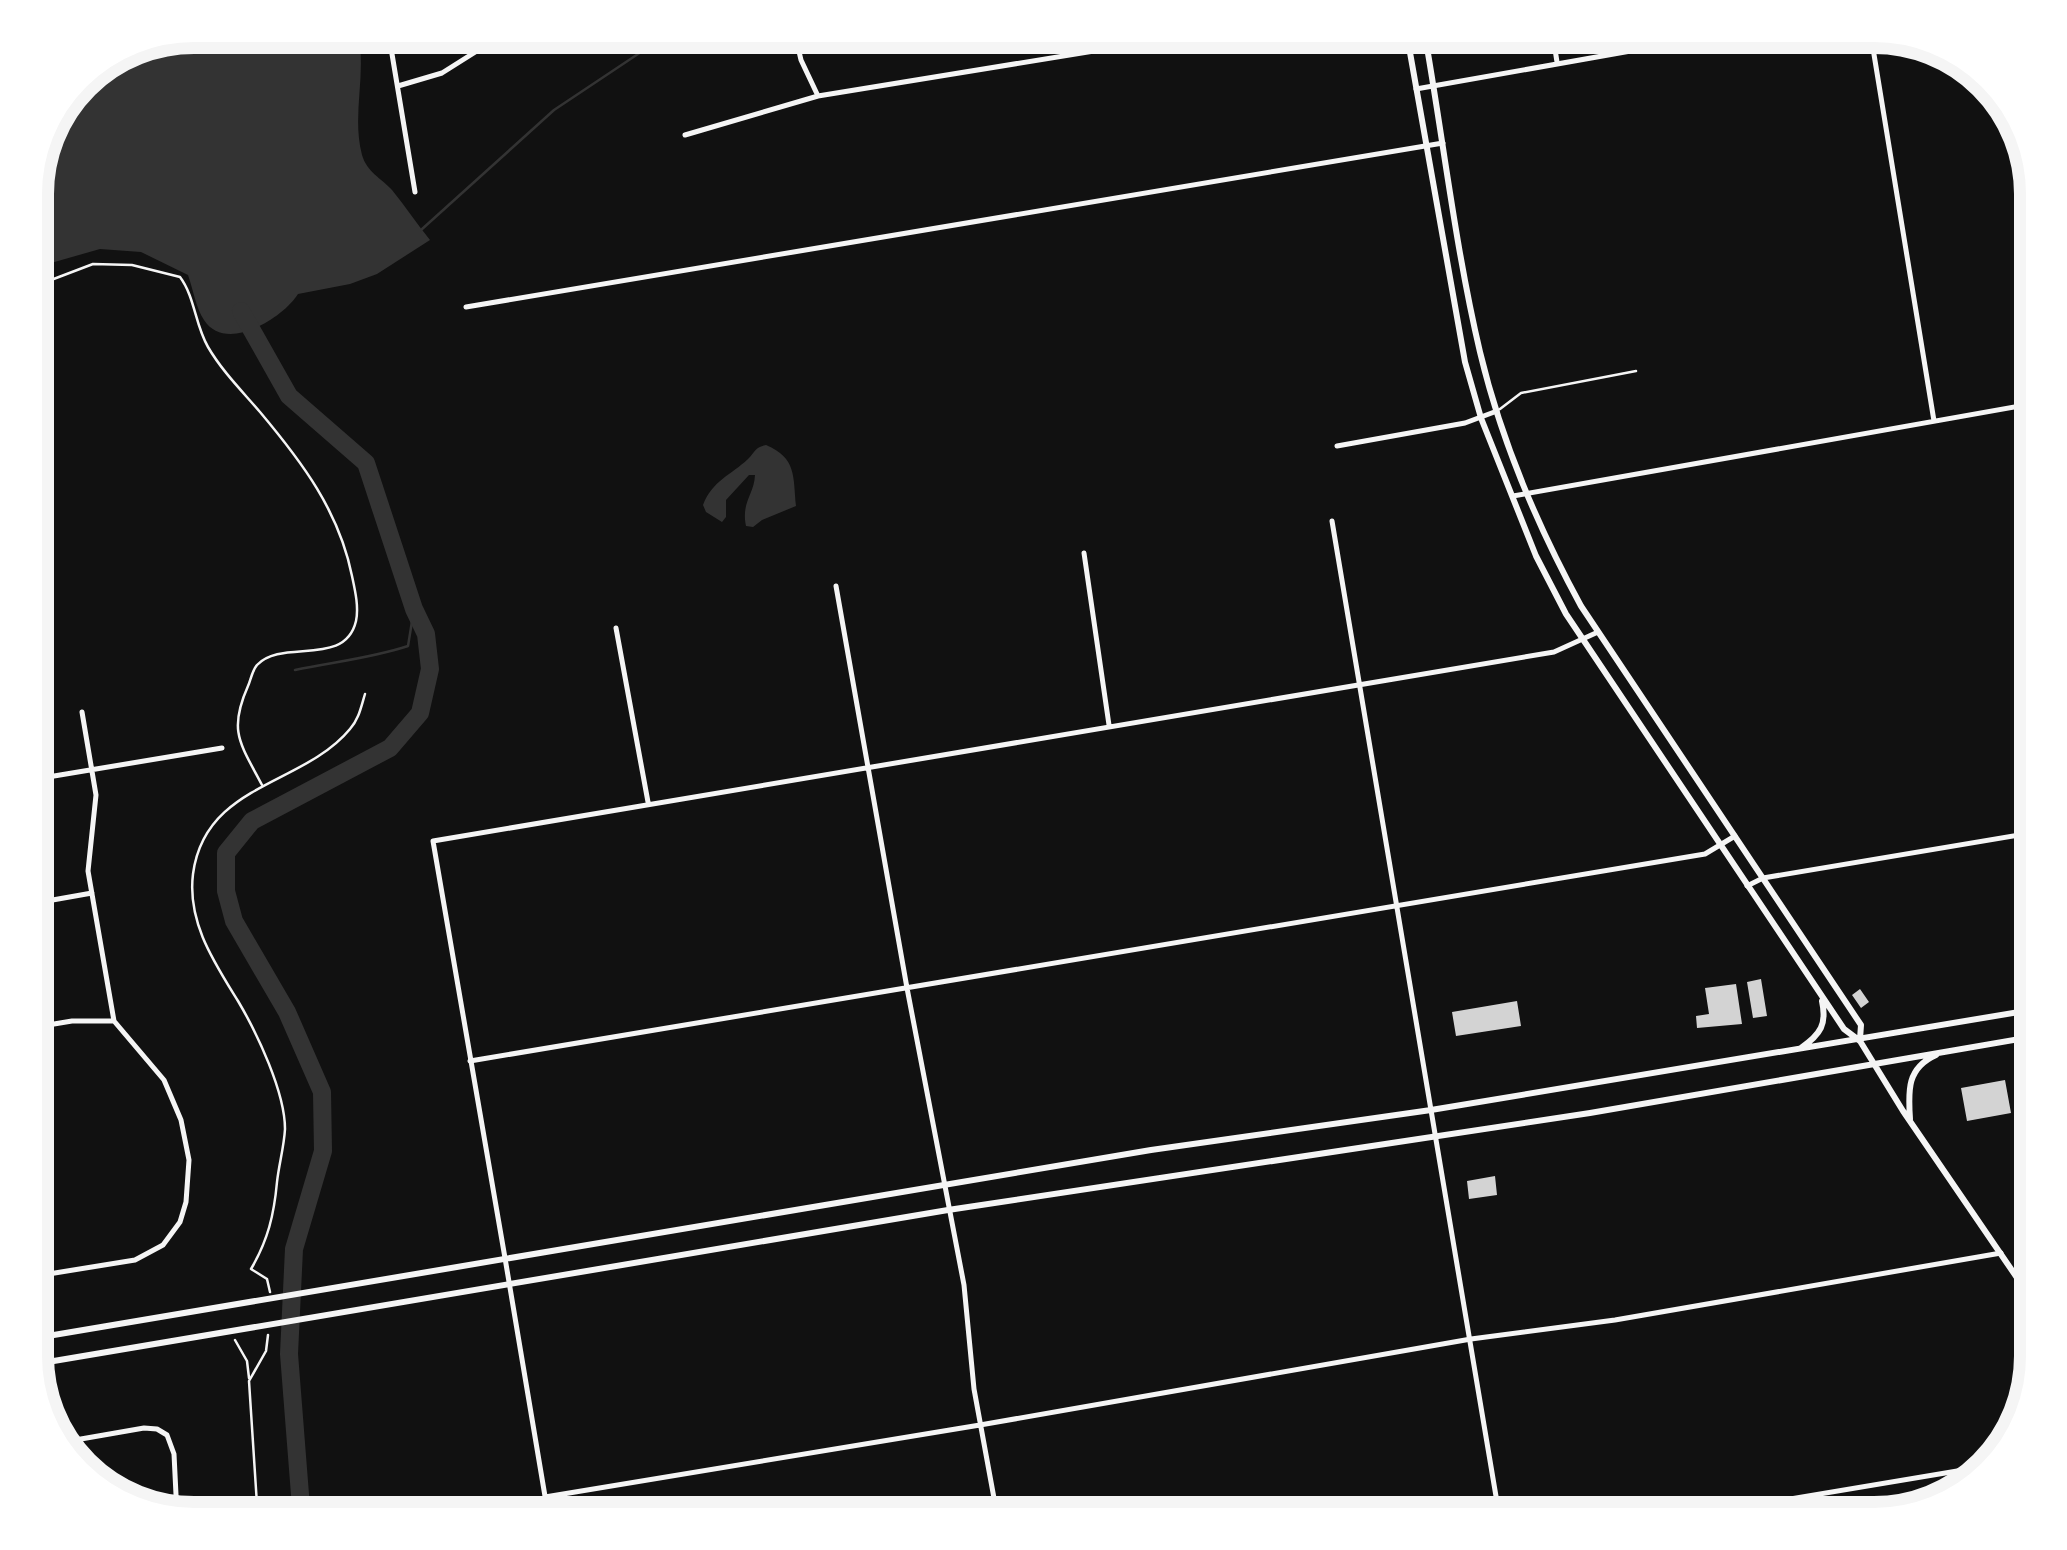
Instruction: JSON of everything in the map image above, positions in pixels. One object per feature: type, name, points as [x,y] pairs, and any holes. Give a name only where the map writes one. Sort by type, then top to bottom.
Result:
[{"type":"main road","points":[[1409,48],[1449,285],[1481,418],[1536,556],[1583,640],[1720,846],[1844,1029],[1860,1040],[2020,1282]]},
{"type":"main road","points":[[1427,48],[1481,357],[1510,446],[1551,550],[1598,632],[1861,1025],[1860,1040]]},
{"type":"main road","points":[[1449,285],[1466,283]]},
{"type":"main road","points":[[1493,452],[1510,446]]},
{"type":"main road","points":[[1798,1049],[1822,1028],[1826,1018],[1820,995]]},
{"type":"main road","points":[[48,1336],[944,1184],[1432,1110],[2020,1012]]},
{"type":"main road","points":[[48,1361],[234,1334],[948,1210],[1436,1136],[2020,1039]]},
{"type":"main road","points":[[1910,1120],[1908,1092],[1912,1073],[1922,1062],[1945,1051]]},
{"type":"street","points":[[391,48],[415,192]]},
{"type":"street","points":[[398,86],[442,73],[482,48]]},
{"type":"street","points":[[798,48],[818,96]]},
{"type":"street","points":[[685,135],[818,96],[1113,48]]},
{"type":"street","points":[[1555,48],[1557,63]]},
{"type":"street","points":[[1416,88],[1645,48]]},
{"type":"street","points":[[1873,48],[1934,422]]},
{"type":"street","points":[[466,307],[1444,144]]},
{"type":"street","points":[[1511,497],[2020,405]]},
{"type":"street","points":[[1338,446],[1481,418],[1498,411]]},
{"type":"street","points":[[1332,521],[1497,1502]]},
{"type":"street","points":[[1084,553],[1108,725]]},
{"type":"street","points":[[836,586],[967,1302],[980,1425],[995,1502]]},
{"type":"street","points":[[616,628],[648,802]]},
{"type":"street","points":[[546,1502],[433,840],[1554,652],[1598,632]]},
{"type":"street","points":[[48,1274],[135,1260],[163,1245],[180,1222],[186,1202],[189,1160],[164,1080],[114,1021],[92,894],[88,852],[95,813],[82,712]]},
{"type":"street","points":[[48,777],[222,748]]},
{"type":"street","points":[[1747,886],[1763,878],[2020,835]]},
{"type":"street","points":[[469,1062],[1705,854],[1735,836]]},
{"type":"street","points":[[48,901],[92,894]]},
{"type":"street","points":[[48,1025],[114,1021]]},
{"type":"street","points":[[545,1496],[2001,1253]]},
{"type":"street","points":[[75,1440],[138,1430],[157,1429],[167,1434],[172,1444],[175,1501]]},
{"type":"street","points":[[1772,1502],[1966,1470]]},
{"type":"lane","points":[[1498,411],[1521,392],[1636,371]]},
{"type":"path","points":[[48,281],[93,264],[132,265],[180,276],[207,346],[307,474],[341,530],[356,595],[356,622],[352,630],[328,649],[280,655],[261,662],[237,708],[241,741],[263,786]]},
{"type":"path","points":[[269,1299],[270,1284],[252,1268],[270,1230],[284,1133],[282,1111],[254,1030],[209,954],[200,931],[192,876],[200,848],[220,816],[349,732],[360,714],[364,694]]},
{"type":"path","points":[[249,1381],[266,1351],[268,1328]]},
{"type":"path","points":[[234,1334],[247,1361],[257,1502]]},
{"type":"shaded area","points":[[193,48],[360,48],[358,124],[364,161],[430,240],[377,274],[350,284],[298,294],[267,322],[254,329],[226,334],[214,330],[204,320],[188,275],[141,252],[100,249],[48,264],[48,183],[52,155],[63,129],[78,104],[112,72],[165,50]]},
{"type":"shaded area","points":[[766,445],[788,462],[796,506],[753,527],[746,526],[745,511],[755,475],[749,475],[726,500],[726,517],[722,522],[706,512],[703,505],[711,490]]},
{"type":"building","points":[[1761,979],[1767,1016],[1753,1018],[1747,982]]},
{"type":"building","points":[[1736,984],[1742,1024],[1697,1028],[1696,1016],[1709,1014],[1705,988]]},
{"type":"building","points":[[1860,989],[1869,1002],[1861,1008],[1852,995]]},
{"type":"building","points":[[1517,1001],[1521,1026],[1456,1036],[1452,1012]]},
{"type":"building","points":[[2005,1080],[2011,1113],[1967,1121],[1961,1088]]},
{"type":"building","points":[[1495,1176],[1497,1195],[1469,1199],[1467,1181]]},
{"type":"waterway","points":[[421,230],[554,110],[647,48]]},
{"type":"waterway","points":[[241,311],[289,396],[366,463],[414,609],[426,634],[430,669],[420,713],[390,748],[252,821],[226,853],[226,891],[234,921],[287,1012],[322,1092],[323,1151],[294,1249],[289,1354],[301,1502]]},
{"type":"waterway","points":[[295,670],[408,646],[414,609]]}]
